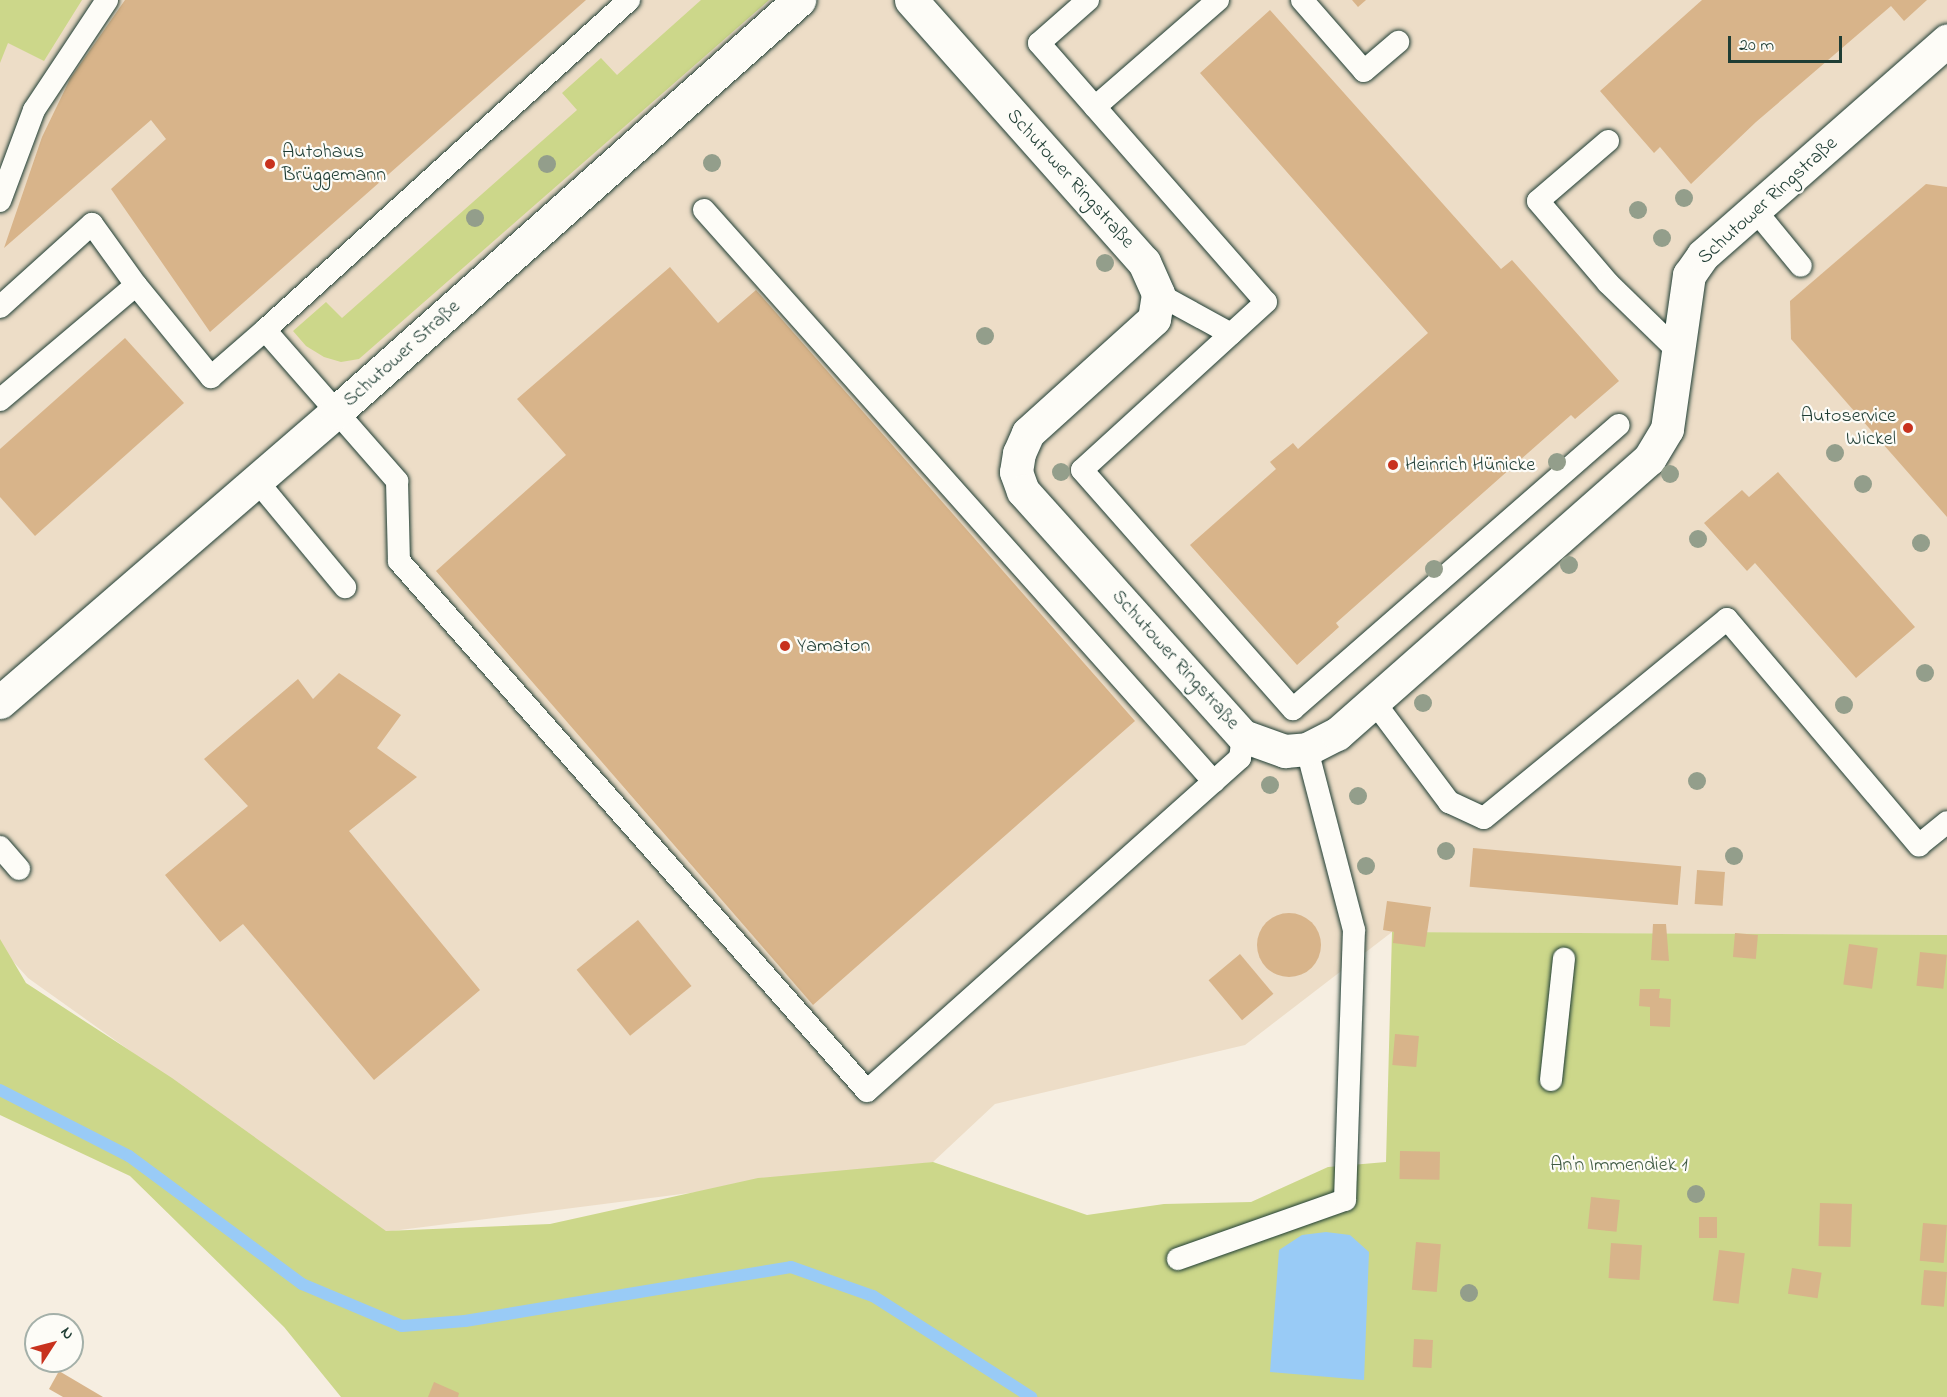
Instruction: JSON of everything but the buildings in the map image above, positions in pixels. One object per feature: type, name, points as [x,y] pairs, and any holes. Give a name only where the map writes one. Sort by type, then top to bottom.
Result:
[{"type":"street","name":"Schutower Straße","points":[[0,702],[336,412],[799,0]]},
{"type":"street","name":"Schutower Ringstraße","points":[[911,0],[1144,262],[1158,294],[1155,319],[1028,434],[1019,453],[1016,472],[1023,491],[1243,736],[1285,752],[1307,749],[1337,735],[1649,459],[1668,429],[1689,275],[1703,255],[1947,41]]},
{"type":"lane","points":[[0,201],[34,110],[107,0]]},
{"type":"lane","points":[[0,307],[93,224],[136,285],[211,376],[265,330],[629,0]]},
{"type":"lane","points":[[1088,0],[1039,43],[1266,302],[1082,470],[1293,708],[1619,425]]},
{"type":"lane","points":[[1095,107],[1218,0]]},
{"type":"lane","points":[[1302,0],[1364,71],[1398,42]]},
{"type":"lane","points":[[1608,141],[1538,201],[1608,283],[1677,350]]},
{"type":"lane","points":[[704,210],[1214,782]]},
{"type":"lane","points":[[1755,210],[1801,266]]},
{"type":"lane","points":[[0,400],[136,285]]},
{"type":"lane","points":[[1158,294],[1231,334]]},
{"type":"lane","points":[[265,330],[397,481],[399,561],[867,1091],[1240,758],[1243,736]]},
{"type":"lane","points":[[257,481],[345,588]]},
{"type":"lane","points":[[1375,703],[1449,802],[1484,818],[1726,619],[1919,845],[1947,822]]},
{"type":"lane","points":[[1178,1259],[1345,1200],[1354,930],[1307,749]]},
{"type":"lane","points":[[0,847],[19,869]]},
{"type":"lane","points":[[1551,1080],[1564,959]]},
{"type":"shaded area","points":[[0,0],[1947,0],[1947,935],[1392,932],[1245,1045],[995,1104],[933,1162],[384,1232],[28,978],[0,947]]},
{"type":"green space","points":[[0,0],[82,0],[44,61],[8,43],[0,63]]},
{"type":"green space","points":[[701,0],[769,0],[359,359],[341,362],[324,357],[306,346],[293,331],[326,302],[342,318],[577,110],[562,93],[601,58],[617,75]]},
{"type":"green space","name":"An'n Immendiek 1","points":[[1392,932],[1947,935],[1947,1397],[341,1397],[284,1327],[130,1176],[0,1115],[0,939],[26,983],[172,1078],[386,1231],[550,1224],[758,1178],[933,1162],[1087,1215],[1164,1204],[1251,1202],[1328,1167],[1386,1162]]},
{"type":"water","points":[[1326,1232],[1350,1235],[1369,1252],[1364,1380],[1270,1372],[1279,1250],[1302,1235]]},
{"type":"waterway","points":[[0,1090],[129,1156],[302,1284],[402,1326],[465,1321],[791,1267],[873,1296],[1031,1397]]},
{"type":"place","name":"Autohaus Brüggemann","points":[[270,164]]},
{"type":"place","name":"Autoservice Wickel","points":[[1908,428]]},
{"type":"place","name":"Heinrich Hünicke","points":[[1393,465]]},
{"type":"place","name":"Yamaton","points":[[785,646]]}]
